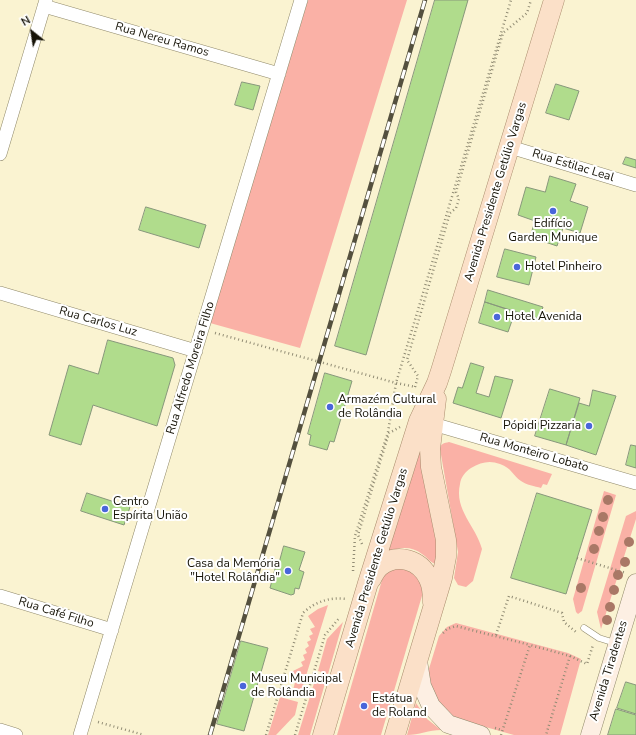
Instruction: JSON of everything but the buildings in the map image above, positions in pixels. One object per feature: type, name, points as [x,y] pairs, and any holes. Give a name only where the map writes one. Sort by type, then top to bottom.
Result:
[{"type":"main road","name":"Avenida Presidente Getúlio Vargas","points":[[323,735],[361,581],[419,421],[437,383],[554,0]]},
{"type":"main road","name":"Avenida Presidente Getúlio Vargas","points":[[396,735],[434,607],[446,557],[446,540],[431,467],[430,449],[436,406],[437,383]]},
{"type":"main road","points":[[361,581],[389,561],[400,558],[410,560],[421,567],[429,578],[432,588],[434,607]]},
{"type":"street","name":"Rua Alfredo Moreira Filho","points":[[80,735],[301,0]]},
{"type":"street","name":"Rua Nereu Ramos","points":[[45,3],[279,74]]},
{"type":"street","points":[[0,154],[45,3]]},
{"type":"street","name":"Rua Estilac Leal","points":[[510,147],[636,185]]},
{"type":"street","name":"Rua Carlos Luz","points":[[0,293],[196,351]]},
{"type":"street","name":"Rua Monteiro Lobato","points":[[433,424],[636,482]]},
{"type":"street","name":"Avenida Tiradentes","points":[[590,735],[617,643],[633,578]]},
{"type":"street","name":"Rua Café Filho","points":[[0,596],[112,630]]},
{"type":"street","points":[[418,661],[422,686],[431,706],[448,724],[485,731]]},
{"type":"street","points":[[0,730],[16,735]]},
{"type":"lane","points":[[584,628],[599,638],[617,643]]},
{"type":"path","points":[[361,581],[355,536],[388,432],[396,383],[511,0]]},
{"type":"path","points":[[413,394],[418,376],[407,360],[450,213],[456,208],[459,199],[456,192],[503,33],[527,13],[531,0]]},
{"type":"path","points":[[203,330],[396,383],[415,387],[437,383]]},
{"type":"path","points":[[363,546],[358,535],[389,433],[402,426]]},
{"type":"path","points":[[577,558],[633,578]]},
{"type":"path","points":[[496,635],[509,596],[562,613],[564,622],[579,634]]},
{"type":"path","points":[[266,735],[303,613],[308,608],[327,599],[349,599],[347,604]]},
{"type":"path","points":[[295,735],[326,635],[342,615]]},
{"type":"path","points":[[440,637],[447,629],[456,626],[496,635],[570,656],[587,664],[596,636]]},
{"type":"path","points":[[501,735],[530,645]]},
{"type":"path","points":[[546,735],[570,656]]},
{"type":"path","points":[[86,718],[144,735]]},
{"type":"path","points":[[485,731],[502,730]]},
{"type":"shaded area","points":[[308,0],[407,0],[300,348],[210,323]]},
{"type":"shaded area","points":[[449,442],[552,474],[547,485],[543,484],[541,488],[523,482],[504,466],[493,462],[478,464],[464,475],[460,484],[460,502],[482,549],[473,581],[466,587],[458,585],[454,578],[458,552],[440,449],[444,443]]},
{"type":"shaded area","points":[[420,451],[440,559],[435,564],[418,551],[401,548],[388,552]]},
{"type":"shaded area","points":[[604,491],[616,495],[582,611],[578,614],[576,612],[573,599]]},
{"type":"shaded area","points":[[636,511],[636,519],[601,629],[597,612],[626,516]]},
{"type":"shaded area","points":[[404,568],[415,573],[424,589],[381,735],[337,735],[382,580],[391,570]]},
{"type":"shaded area","points":[[328,605],[301,692],[293,690],[297,675],[289,673],[303,666],[301,662],[305,660],[303,655],[307,653],[305,649],[309,646],[307,642],[311,640],[309,636],[313,634],[310,629],[315,627],[308,616],[318,609]]},
{"type":"shaded area","points":[[343,622],[328,674],[318,671],[327,639]]},
{"type":"shaded area","points":[[456,623],[568,653],[581,659],[560,735],[514,735],[457,719],[447,714],[432,696],[428,672],[439,636],[447,627]]},
{"type":"shaded area","points":[[316,677],[326,680],[310,735],[298,735]]},
{"type":"shaded area","points":[[280,697],[298,702],[295,715],[276,735],[268,735]]},
{"type":"shaded area","points":[[416,703],[427,719],[441,730],[407,735]]},
{"type":"railway","points":[[210,735],[425,0]]},
{"type":"place","name":"Edifício Garden Munique","points":[[553,211]]},
{"type":"place","name":"Hotel Pinheiro","points":[[517,267]]},
{"type":"place","name":"Hotel Avenida","points":[[497,317]]},
{"type":"place","name":"Armazém Cultural de Rolândia","points":[[330,407]]},
{"type":"place","name":"Pópidi Pizzaria","points":[[589,426]]},
{"type":"place","name":"Centro Espírita União","points":[[105,509]]},
{"type":"place","name":"Casa da Memória \"Hotel Rolândia\"","points":[[288,571]]},
{"type":"place","name":"Museu Municipal de Rolândia","points":[[243,686]]},
{"type":"place","name":"Estátua de Roland","points":[[364,706]]}]
